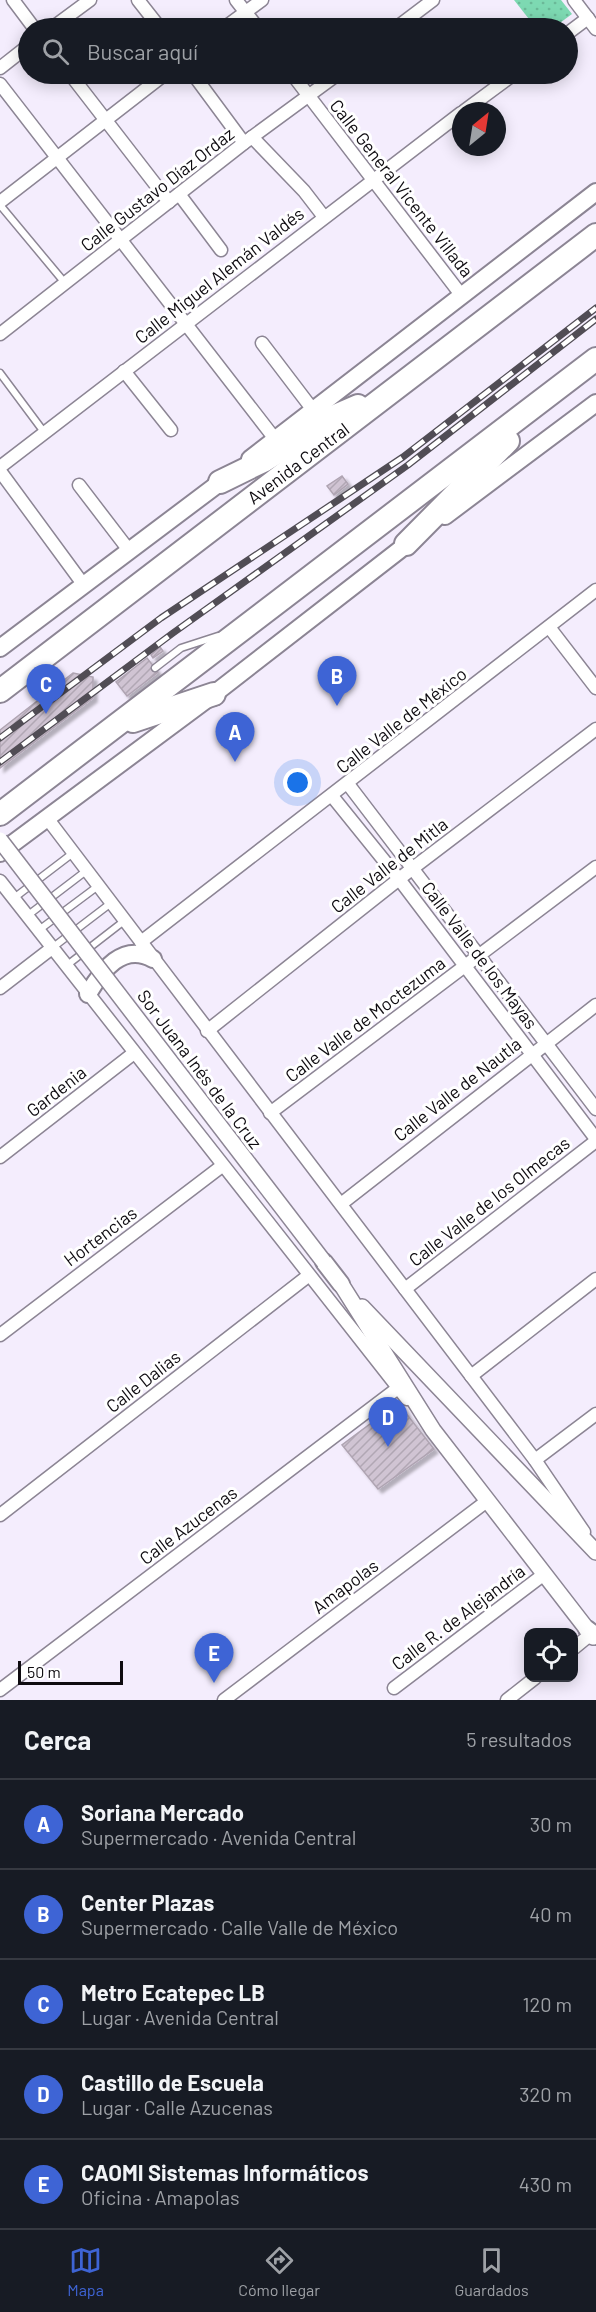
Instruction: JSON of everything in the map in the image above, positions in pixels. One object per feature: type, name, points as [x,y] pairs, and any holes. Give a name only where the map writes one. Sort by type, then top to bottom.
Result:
[{"type":"highway","name":"Avenida Central","points":[[0,691],[596,235]]},
{"type":"highway","points":[[0,814],[596,359]]},
{"type":"highway","points":[[406,544],[571,378]]},
{"type":"highway","points":[[220,482],[265,460],[335,416],[395,390]]},
{"type":"highway","points":[[114,727],[214,694]]},
{"type":"main road","name":"Avenida Central","points":[[0,648],[128,549],[220,482],[596,192]]},
{"type":"main road","points":[[0,854],[214,694],[406,544],[596,403]]},
{"type":"main road","points":[[88,994],[100,974],[114,961],[129,953],[142,953],[153,959]]},
{"type":"main road","name":"Sor Juana Inés de la Cruz","points":[[324,1262],[341,1284]]},
{"type":"street","points":[[13,0],[26,18]]},
{"type":"street","points":[[66,18],[90,0]]},
{"type":"street","points":[[138,0],[152,18]]},
{"type":"street","points":[[236,0],[250,18]]},
{"type":"street","points":[[238,18],[262,0]]},
{"type":"street","points":[[409,18],[433,0]]},
{"type":"street","points":[[574,0],[596,29]]},
{"type":"street","points":[[578,25],[588,18]]},
{"type":"street","points":[[0,68],[18,54]]},
{"type":"street","points":[[0,84],[274,439]]},
{"type":"street","points":[[78,84],[169,202]]},
{"type":"street","points":[[0,203],[152,84]]},
{"type":"street","points":[[201,84],[248,140],[304,191],[324,217]]},
{"type":"street","name":"Calle General Vicente Villada","points":[[299,84],[462,296]]},
{"type":"street","name":"Calle Gustavo Díaz Ordaz","points":[[0,334],[248,140],[324,84]]},
{"type":"street","name":"Calle Miguel Alemán Valdés","points":[[476,102],[501,84]]},
{"type":"street","name":"Calle Miguel Alemán Valdés","points":[[0,469],[44,432],[452,120]]},
{"type":"street","points":[[179,194],[221,250]]},
{"type":"street","points":[[262,343],[313,410]]},
{"type":"street","points":[[124,371],[171,430]]},
{"type":"street","points":[[0,469],[83,584]]},
{"type":"street","points":[[79,485],[128,549]]},
{"type":"street","name":"Calle Valle de México","points":[[141,942],[596,590]]},
{"type":"street","points":[[549,627],[596,688]]},
{"type":"street","name":"Calle Valle de Mitla","points":[[207,1031],[413,868],[596,729]]},
{"type":"street","name":"Calle Valle de los Mayas","points":[[348,784],[596,1109]]},
{"type":"street","name":"Calle Valle de los Mayas","points":[[332,796],[399,879],[596,1140]]},
{"type":"street","points":[[47,818],[535,1460],[596,1551]]},
{"type":"street","name":"Sor Juana Inés de la Cruz","points":[[0,840],[324,1262]]},
{"type":"street","name":"Calle Valle de Moctezuma","points":[[270,1113],[596,867]]},
{"type":"street","points":[[0,881],[308,1276],[433,1430]]},
{"type":"street","points":[[0,988],[52,948]]},
{"type":"street","name":"Calle Valle de Nautla","points":[[341,1204],[596,1005]]},
{"type":"street","name":"Gardenia","points":[[0,1157],[134,1053]]},
{"type":"street","name":"Calle Valle de los Olmecas","points":[[405,1289],[596,1140]]},
{"type":"street","name":"Hortencias","points":[[0,1335],[222,1166]]},
{"type":"street","name":"Calle Dalias","points":[[0,1515],[308,1276]]},
{"type":"street","points":[[471,1376],[596,1279]]},
{"type":"street","name":"Sor Juana Inés de la Cruz","points":[[341,1284],[433,1430],[543,1575],[593,1635]]},
{"type":"street","name":"Sor Juana Inés de la Cruz","points":[[341,1284],[596,1551]]},
{"type":"street","name":"Calle Azucenas","points":[[0,1690],[398,1388]]},
{"type":"street","points":[[535,1460],[596,1414]]},
{"type":"street","name":"Amapolas","points":[[224,1700],[487,1501]]},
{"type":"street","name":"Calle R. de Alejandría","points":[[394,1688],[543,1575]]},
{"type":"street","points":[[578,1645],[593,1635]]},
{"type":"street","points":[[507,1700],[529,1682]]},
{"type":"lane","points":[[0,203],[66,284]]},
{"type":"lane","points":[[0,373],[44,432]]},
{"type":"lane","points":[[155,668],[181,648],[245,628]]},
{"type":"lane","points":[[14,898],[73,853]]},
{"type":"lane","points":[[27,916],[87,871]]},
{"type":"lane","points":[[39,930],[98,886]]},
{"type":"lane","points":[[52,948],[111,903]]},
{"type":"lane","points":[[66,966],[124,921]]},
{"type":"green space","points":[[514,0],[561,0],[572,14],[567,18],[528,18]]},
{"type":"building","points":[[342,476],[348,484],[334,495],[327,486]]},
{"type":"building","points":[[160,647],[163,651],[153,658],[151,655]]},
{"type":"building","points":[[147,658],[158,672],[127,696],[116,682]]},
{"type":"building","points":[[73,673],[93,677],[93,698],[0,768],[0,730]]},
{"type":"building","points":[[398,1403],[434,1449],[378,1489],[342,1445]]},
{"type":"railway","points":[[0,738],[161,618],[403,457],[596,308]]},
{"type":"railway","points":[[0,762],[173,633],[408,465],[596,319]]},
{"type":"place","name":"Center Plazas","points":[[337,706]]},
{"type":"place","name":"Metro Ecatepec LB","points":[[46,714]]},
{"type":"place","name":"Soriana Mercado","points":[[235,762]]},
{"type":"place","name":"Castillo de Escuela","points":[[388,1447]]},
{"type":"place","name":"CAOMI Sistemas Informáticos","points":[[214,1683]]}]
